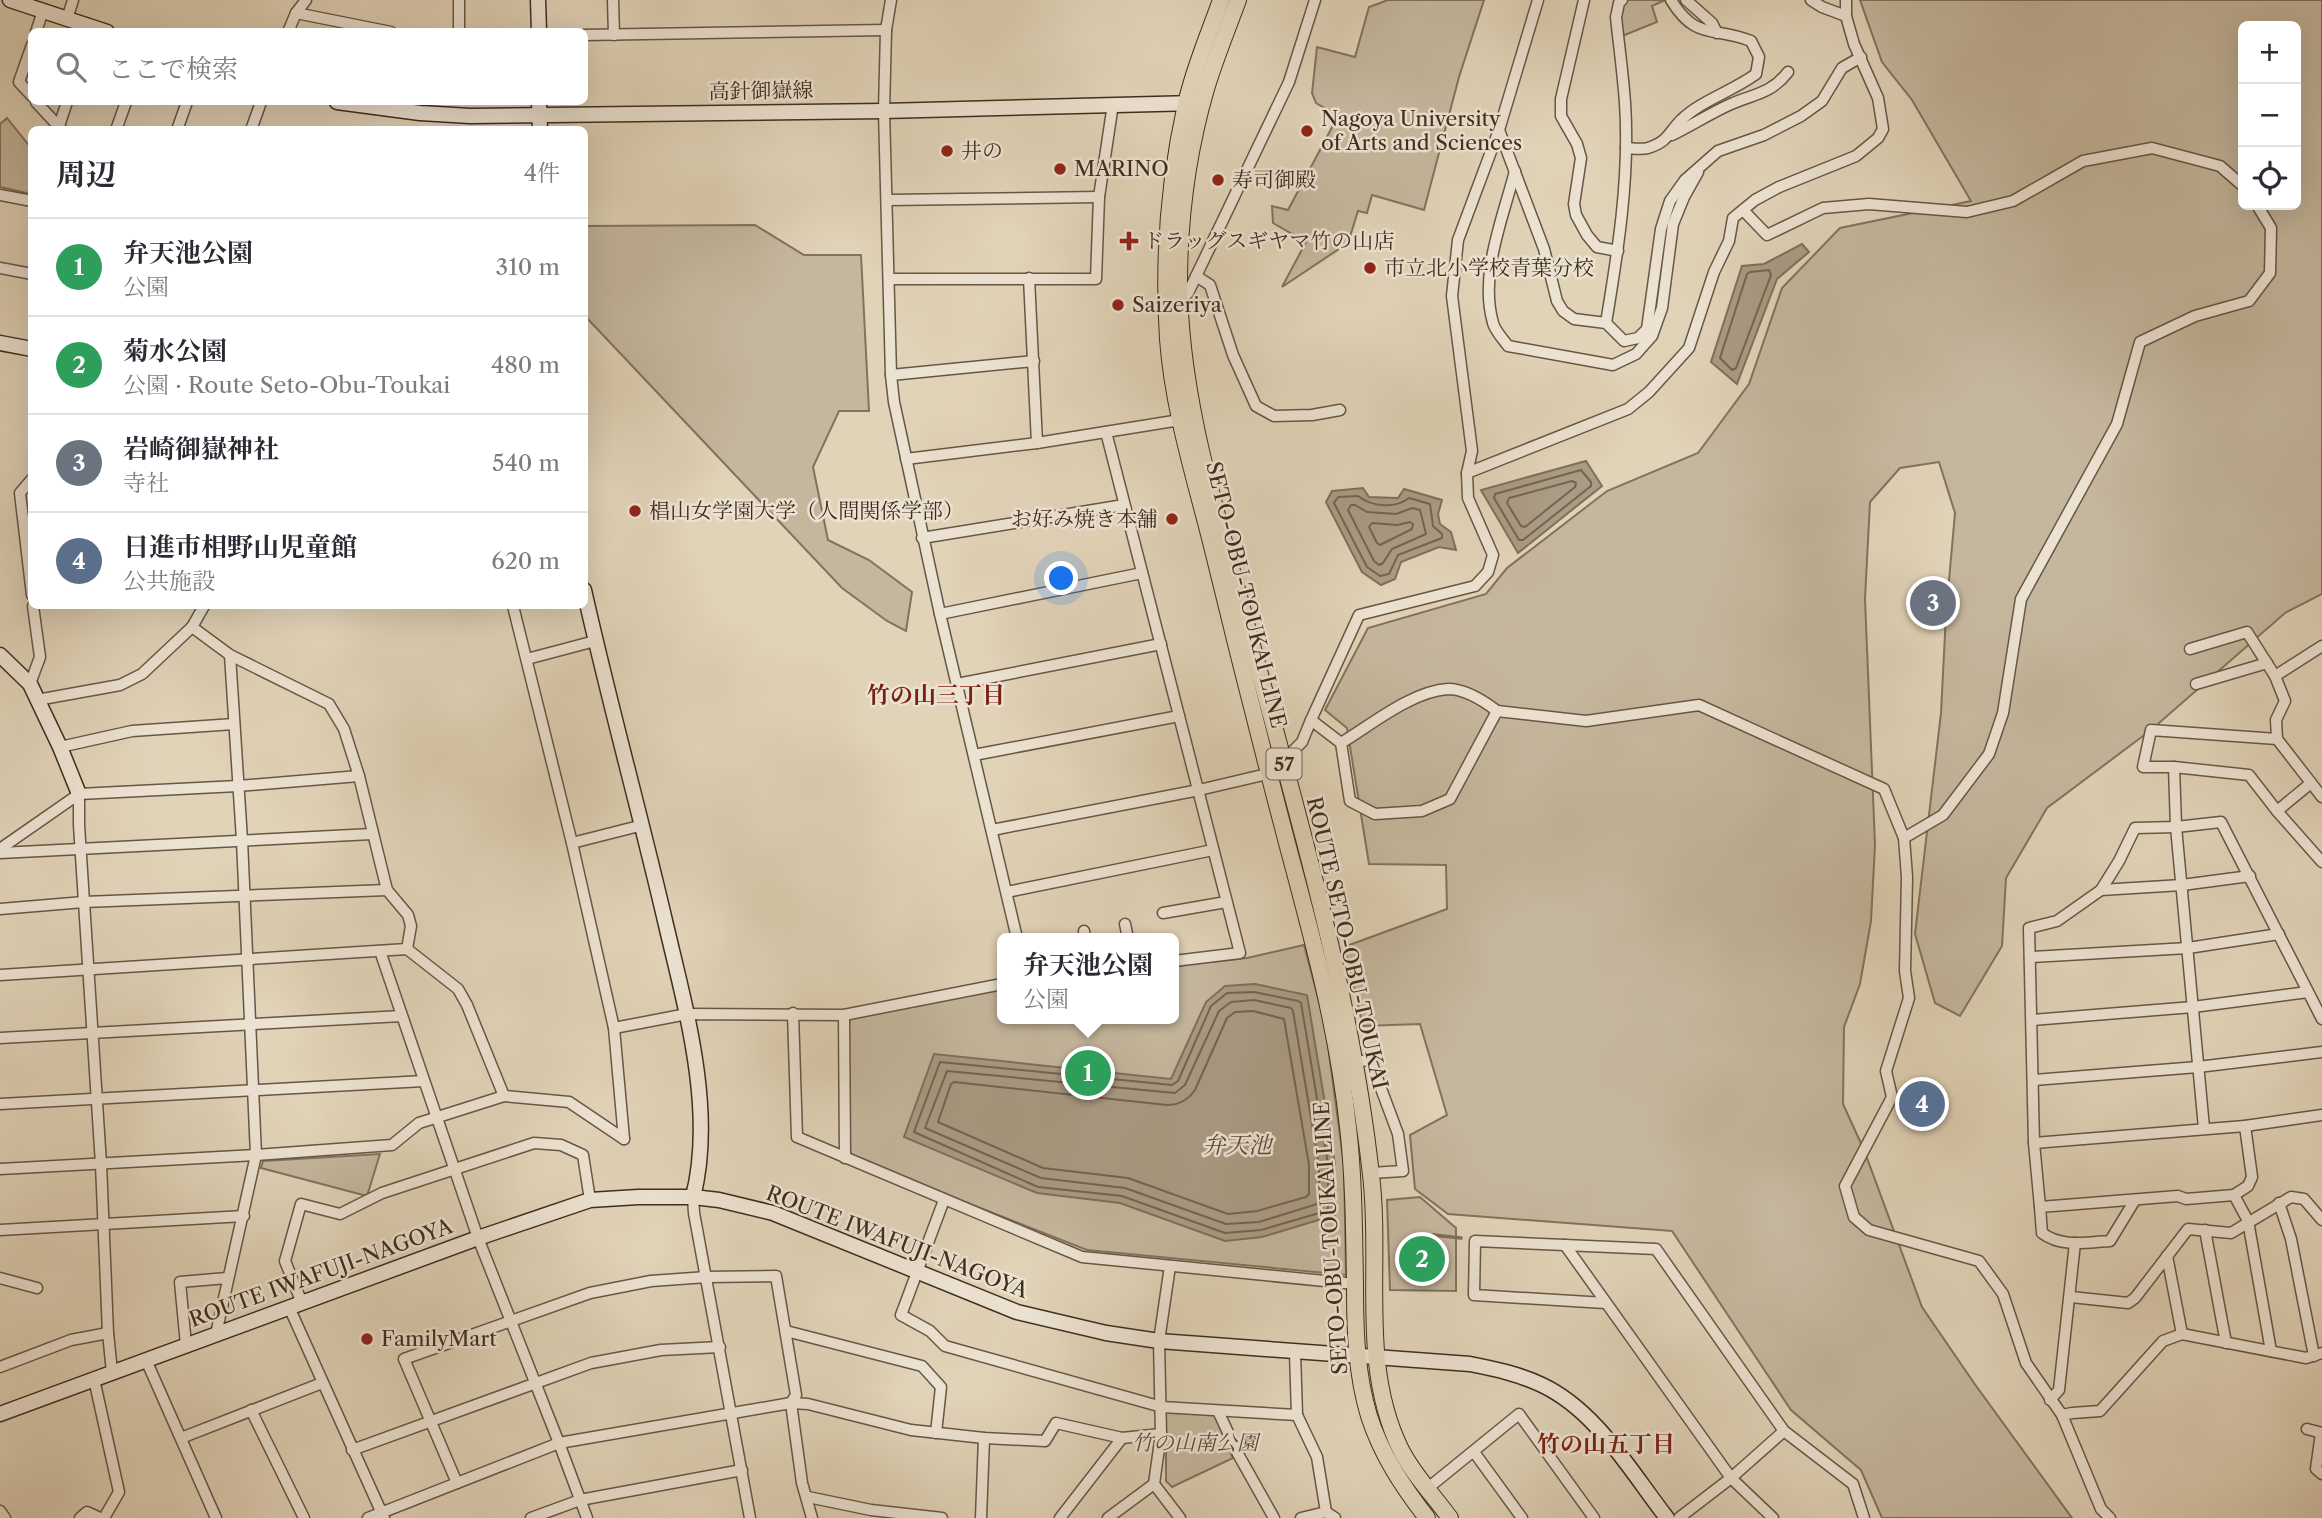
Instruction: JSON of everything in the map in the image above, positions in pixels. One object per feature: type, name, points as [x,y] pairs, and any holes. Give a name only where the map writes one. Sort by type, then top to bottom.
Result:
[{"type":"main road","name":"SETO-OBU-TOUKAI LINE","points":[[1221,0],[1197,66],[1195,103],[1176,157],[1165,285],[1168,344],[1180,419],[1334,1031],[1348,1126],[1353,1195],[1356,1355],[1369,1418],[1387,1461],[1427,1518]]},
{"type":"main road","name":"ROUTE SETO-OBU-TOUKAI","points":[[1238,0],[1195,103],[1183,212],[1180,299],[1182,340],[1194,413],[1219,520],[1316,890],[1355,1063],[1375,1210],[1377,1356],[1387,1412],[1401,1450],[1450,1518]]},
{"type":"street","points":[[10,0],[92,28]]},
{"type":"street","points":[[67,19],[73,0]]},
{"type":"street","points":[[290,28],[306,0]]},
{"type":"street","points":[[459,0],[459,28]]},
{"type":"street","points":[[538,0],[539,28]]},
{"type":"street","points":[[613,0],[614,35]]},
{"type":"street","points":[[891,0],[886,30],[884,111],[894,402],[922,538],[1016,933]]},
{"type":"street","points":[[1180,299],[1188,293],[1289,82],[1315,0]]},
{"type":"street","points":[[992,830],[1199,790],[1271,773],[1302,742],[1359,615],[1475,586],[1488,572],[1493,555],[1468,498],[1467,472],[1472,452],[1452,296],[1458,240],[1499,130],[1538,0]]},
{"type":"street","points":[[1584,0],[1561,99],[1561,116],[1577,144],[1581,158],[1574,204],[1576,215],[1597,247],[1618,251]]},
{"type":"street","points":[[1606,323],[1618,251],[1626,148],[1625,104],[1616,17],[1622,0]]},
{"type":"street","points":[[1670,136],[1680,121],[1708,101],[1756,74],[1759,57],[1751,41],[1695,28],[1681,17],[1671,0]]},
{"type":"street","points":[[1686,0],[1712,23],[1717,33]]},
{"type":"street","points":[[1811,0],[1846,16]]},
{"type":"street","points":[[1467,472],[1628,409],[1649,392],[1689,348],[1714,272],[1729,241],[1733,218],[1755,200],[1779,187],[1856,156],[1878,138],[1883,129],[1882,113],[1854,44],[1846,16],[1846,0]]},
{"type":"street","points":[[37,28],[43,11]]},
{"type":"street","points":[[296,13],[371,28]]},
{"type":"street","points":[[588,35],[886,30]]},
{"type":"street","points":[[28,56],[19,82],[28,92]]},
{"type":"street","points":[[1499,130],[1545,249],[1557,301],[1563,311],[1574,319],[1606,323],[1624,341],[1638,338],[1647,330],[1661,229],[1670,201],[1685,180],[1718,150],[1764,135],[1801,116],[1822,101],[1843,68],[1861,57]]},
{"type":"street","points":[[1626,148],[1647,148],[1732,104],[1770,89],[1788,72]]},
{"type":"street","name":"高針御嶽線","points":[[359,105],[470,116],[539,108],[884,111],[1195,103]]},
{"type":"street","points":[[889,279],[1096,279],[1100,197],[1113,104]]},
{"type":"street","points":[[39,105],[58,126]]},
{"type":"street","points":[[61,126],[66,105]]},
{"type":"street","points":[[117,126],[125,105]]},
{"type":"street","points":[[178,126],[186,105]]},
{"type":"street","points":[[252,126],[260,105]]},
{"type":"street","points":[[539,108],[540,126]]},
{"type":"street","points":[[1743,210],[1767,235],[1823,208],[1869,204],[1967,212],[2013,201],[2082,161],[2152,148],[2220,166],[2238,182]]},
{"type":"street","points":[[1515,171],[1491,263],[1489,295],[1493,325],[1508,346],[1613,365],[1636,354],[1652,335],[1662,308],[1673,224],[1684,197],[1702,166],[1718,150]]},
{"type":"street","points":[[0,195],[28,200]]},
{"type":"street","points":[[888,200],[1100,197]]},
{"type":"street","points":[[1903,838],[1943,815],[1989,754],[2003,713],[2021,599],[2117,424],[2140,342],[2195,316],[2249,301],[2270,273],[2272,228],[2260,210]]},
{"type":"street","points":[[0,268],[28,273]]},
{"type":"street","points":[[1196,276],[1209,285],[1256,406],[1274,416],[1312,415],[1340,410]]},
{"type":"street","points":[[1029,278],[1037,443]]},
{"type":"street","points":[[0,342],[28,348]]},
{"type":"street","points":[[891,375],[1034,361]]},
{"type":"street","points":[[906,459],[1037,443],[1180,419]]},
{"type":"street","points":[[1106,432],[1240,953],[1179,960]]},
{"type":"street","points":[[28,484],[20,493],[28,554]]},
{"type":"street","points":[[922,538],[1124,505]]},
{"type":"street","points":[[940,614],[1142,573]]},
{"type":"street","points":[[588,607],[687,1014],[700,1113],[700,1169],[693,1197],[694,1213],[750,1518]]},
{"type":"street","points":[[30,684],[40,657],[33,609]]},
{"type":"street","points":[[37,700],[120,685],[142,674],[192,628],[202,609]]},
{"type":"street","points":[[0,1169],[256,1155],[393,1144],[419,1123],[504,1096],[569,1102],[624,1139],[614,1028],[572,843],[514,609]]},
{"type":"street","points":[[192,628],[230,655],[329,704],[344,729],[359,776],[387,890],[408,915],[411,926],[408,949]]},
{"type":"street","points":[[2190,649],[2247,632],[2275,676],[2285,701],[2276,720],[2277,738],[2322,797]]},
{"type":"street","points":[[527,659],[596,641]]},
{"type":"street","points":[[957,684],[1161,645]]},
{"type":"street","points":[[2275,676],[2322,646]]},
{"type":"street","points":[[0,655],[30,684],[79,794],[112,1372]]},
{"type":"street","points":[[216,1334],[256,1155],[242,841],[230,655]]},
{"type":"street","points":[[2196,684],[2267,663]]},
{"type":"street","points":[[1342,743],[1413,698],[1449,689],[1480,698],[1497,711],[1586,721],[1699,705],[1884,789],[1903,838],[1907,877],[1905,971],[1909,998],[1886,1071],[1892,1097],[1845,1186],[1854,1217],[1869,1230],[1979,1261],[2003,1294],[2026,1363],[2062,1415],[2101,1509],[2110,1518]]},
{"type":"street","points":[[1311,720],[1342,743],[1350,801],[1375,814],[1422,811],[1450,799],[1497,711]]},
{"type":"street","points":[[974,755],[1179,716]]},
{"type":"street","points":[[60,747],[132,731],[234,724]]},
{"type":"street","points":[[2277,738],[2151,730],[2143,767],[2174,767],[2249,775],[2322,862]]},
{"type":"street","points":[[2174,767],[2176,827],[2204,1128]]},
{"type":"street","points":[[0,851],[79,794],[238,786],[359,776]]},
{"type":"street","points":[[2277,811],[2311,783]]},
{"type":"street","points":[[2135,1200],[2110,1241],[2053,1241],[2042,1233],[2034,1143],[2029,928],[2057,921],[2101,890],[2135,828],[2221,822],[2322,1019]]},
{"type":"street","points":[[572,843],[643,825]]},
{"type":"street","points":[[0,851],[373,834]]},
{"type":"street","points":[[1007,892],[1213,850]]},
{"type":"street","points":[[2101,890],[2250,876]]},
{"type":"street","points":[[0,909],[84,902],[387,890]]},
{"type":"street","points":[[1163,913],[1226,902]]},
{"type":"street","points":[[1125,924],[1127,933]]},
{"type":"street","points":[[2030,957],[2188,948],[2279,934]]},
{"type":"street","points":[[0,975],[408,949],[458,989],[504,1096]]},
{"type":"street","points":[[380,951],[478,1238],[587,1518]]},
{"type":"street","points":[[614,1028],[687,1014],[844,1015],[997,985]]},
{"type":"street","points":[[2032,1020],[2193,1007],[2308,992]]},
{"type":"street","points":[[793,1013],[797,1137],[1082,1257],[1354,1284]]},
{"type":"street","points":[[844,1015],[845,1158]]},
{"type":"street","points":[[0,1038],[402,1016]]},
{"type":"street","points":[[2034,1080],[2199,1067],[2322,1052]]},
{"type":"street","points":[[1355,1063],[1370,1059],[1398,1134],[1403,1171],[1371,1173]]},
{"type":"street","points":[[0,1104],[254,1088],[424,1081]]},
{"type":"street","points":[[2034,1143],[2245,1126],[2322,1115]]},
{"type":"street","points":[[2040,1207],[2178,1196],[2186,1199],[2234,1195],[2248,1186],[2252,1177],[2245,1126]]},
{"type":"street","points":[[383,1515],[322,1383],[295,1305],[285,1261],[301,1204],[340,1214],[382,1193],[534,1143],[561,1144],[583,1156],[590,1200]]},
{"type":"street","points":[[2234,1195],[2248,1221],[2272,1351]]},
{"type":"street","name":"ROUTE IWAFUJI-NAGOYA","points":[[0,1414],[478,1238],[590,1200],[638,1196],[693,1197],[719,1200],[773,1213],[916,1272],[1037,1317],[1106,1333],[1159,1341],[1470,1364],[1507,1371],[1544,1386],[1576,1407],[1605,1437],[1667,1518]]},
{"type":"street","points":[[2071,1297],[2128,1303],[2188,1229],[2231,1233],[2291,1196],[2304,1199],[2322,1220]]},
{"type":"street","points":[[944,1200],[901,1315],[930,1331],[945,1346],[1162,1407],[1297,1415]]},
{"type":"street","points":[[2062,1415],[2100,1411],[2163,1341],[2182,1334],[2306,1358],[2318,1354],[2291,1240],[2279,1203]]},
{"type":"street","points":[[0,1230],[244,1216]]},
{"type":"street","points":[[2205,1230],[2226,1343]]},
{"type":"street","points":[[1605,1303],[1474,1295],[1475,1241],[1656,1249],[1784,1431],[1853,1484],[1864,1518]]},
{"type":"street","points":[[2050,1400],[2059,1390],[2075,1243]]},
{"type":"street","points":[[1565,1245],[1731,1478],[1773,1518]]},
{"type":"street","points":[[2167,1256],[2182,1334]]},
{"type":"street","points":[[1170,1266],[1159,1341],[1162,1407],[1154,1484],[1180,1518]]},
{"type":"street","points":[[457,1483],[404,1359],[590,1293],[651,1281],[776,1276],[796,1395],[791,1403],[802,1483],[812,1518]]},
{"type":"street","points":[[186,1345],[180,1282],[227,1278]]},
{"type":"street","points":[[0,1279],[37,1288]]},
{"type":"street","points":[[786,1331],[922,1366],[941,1387],[936,1433]]},
{"type":"street","points":[[0,1367],[71,1340],[108,1333]]},
{"type":"street","points":[[352,1450],[591,1363],[661,1350],[720,1347]]},
{"type":"street","points":[[1295,1352],[1297,1415],[1317,1457],[1331,1515],[1301,1518]]},
{"type":"street","points":[[146,1360],[216,1518]]},
{"type":"street","points":[[80,1518],[86,1512],[102,1518],[119,1492],[94,1379]]},
{"type":"street","points":[[181,1438],[322,1383]]},
{"type":"street","points":[[368,1518],[383,1515],[559,1443],[791,1403],[808,1404],[911,1430],[984,1438],[1045,1441],[1056,1423],[1122,1438],[1161,1434]]},
{"type":"street","points":[[251,1410],[304,1518]]},
{"type":"street","points":[[1218,1411],[1273,1518]]},
{"type":"street","points":[[1428,1488],[1519,1414],[1594,1518]]},
{"type":"street","points":[[2307,1429],[2322,1433],[2316,1469],[2322,1474]]},
{"type":"street","points":[[1679,1518],[1731,1478],[1784,1431]]},
{"type":"street","points":[[981,1518],[984,1438]]},
{"type":"street","points":[[1060,1518],[1122,1438]]},
{"type":"street","points":[[1474,1452],[1522,1518]]},
{"type":"street","points":[[531,1518],[580,1500],[742,1470]]},
{"type":"street","points":[[1108,1518],[1154,1484]]},
{"type":"street","points":[[808,1497],[872,1510],[942,1518]]},
{"type":"street","points":[[0,1511],[5,1518]]},
{"type":"green space","points":[[1388,0],[1484,0],[1459,77],[1424,210],[1372,195],[1367,213],[1358,211],[1348,243],[1282,287],[1306,242],[1273,223],[1272,206],[1288,210],[1338,116],[1316,103],[1312,93],[1317,47],[1355,57],[1369,7]]},
{"type":"green space","points":[[1627,0],[1665,0],[1652,6],[1657,22],[1622,36],[1619,18],[1622,4]]},
{"type":"green space","points":[[1860,0],[2322,0],[2322,594],[2285,613],[2151,730],[2047,808],[2006,878],[2002,946],[1960,1016],[1935,1003],[1915,934],[1941,713],[1955,513],[1939,462],[1900,468],[1870,502],[1865,599],[1875,845],[1871,921],[1860,984],[1844,1027],[1843,1104],[1864,1150],[1922,1307],[2072,1518],[1882,1518],[1861,1470],[1791,1410],[1672,1231],[1448,1214],[1415,1189],[1410,1135],[1447,1115],[1420,1024],[1363,1026],[1344,947],[1447,909],[1446,865],[1369,864],[1347,728],[1325,710],[1368,628],[1486,594],[1507,568],[1607,491],[1698,453],[1749,384],[1782,288],[1840,228],[1971,201],[1912,100],[1882,62]]},
{"type":"green space","points":[[7,118],[28,144],[28,193],[0,187],[0,124]]},
{"type":"green space","points":[[755,225],[804,255],[861,255],[869,411],[839,411],[813,467],[828,540],[869,560],[912,592],[906,631],[887,621],[842,588],[588,319],[588,226]]},
{"type":"green space","points":[[1304,945],[1325,1024],[1344,1165],[1346,1275],[1087,1250],[845,1155],[846,1020],[997,988],[997,1024],[1179,1024],[1179,965],[1247,958]]},
{"type":"green space","points":[[380,1154],[367,1196],[261,1168],[263,1161]]},
{"type":"green space","points":[[1420,1197],[1456,1228],[1456,1291],[1390,1290],[1387,1200]]},
{"type":"green space","name":"竹の山南公園","points":[[1166,1411],[1215,1414],[1233,1458],[1172,1487],[1166,1481]]},
{"type":"water","points":[[1802,244],[1809,252],[1777,279],[1737,384],[1711,362],[1742,266],[1764,264]]},
{"type":"water","points":[[1586,461],[1602,486],[1518,553],[1481,490]]},
{"type":"water","points":[[1363,488],[1369,497],[1398,498],[1404,489],[1442,500],[1438,514],[1440,524],[1451,532],[1456,550],[1439,547],[1401,562],[1395,579],[1381,585],[1362,572],[1326,502],[1332,491]]},
{"type":"water","name":"弁天池","points":[[1255,984],[1307,995],[1335,1164],[1335,1215],[1262,1237],[1225,1241],[1120,1203],[1037,1193],[904,1137],[934,1054],[1171,1079],[1206,1002],[1225,986]]},
{"type":"waterway","points":[[1433,1235],[1461,1238]]},
{"type":"place","name":"Nagoya University of Arts and Sciences","points":[[1307,131]]},
{"type":"place","name":"井の","points":[[947,151]]},
{"type":"place","name":"MARINO","points":[[1060,169]]},
{"type":"place","name":"寿司御殿","points":[[1218,180]]},
{"type":"place","name":"ドラッグスギヤマ竹の山店","points":[[1129,241]]},
{"type":"place","name":"市立北小学校青葉分校","points":[[1370,268]]},
{"type":"place","name":"Saizeriya","points":[[1118,305]]},
{"type":"place","name":"椙山女学園大学（人間関係学部）","points":[[635,511]]},
{"type":"place","name":"お好み焼き本舗","points":[[1172,519]]},
{"type":"place","name":"岩崎御嶽神社","points":[[1933,603]]},
{"type":"place","name":"弁天池公園","points":[[1088,1073]]},
{"type":"place","name":"日進市相野山児童館","points":[[1922,1104]]},
{"type":"place","name":"菊水公園","points":[[1422,1259]]},
{"type":"place","name":"FamilyMart","points":[[367,1339]]},
{"type":"district","name":"竹の山三丁目","points":[[936,695]]},
{"type":"district","name":"竹の山五丁目","points":[[1606,1444]]}]
